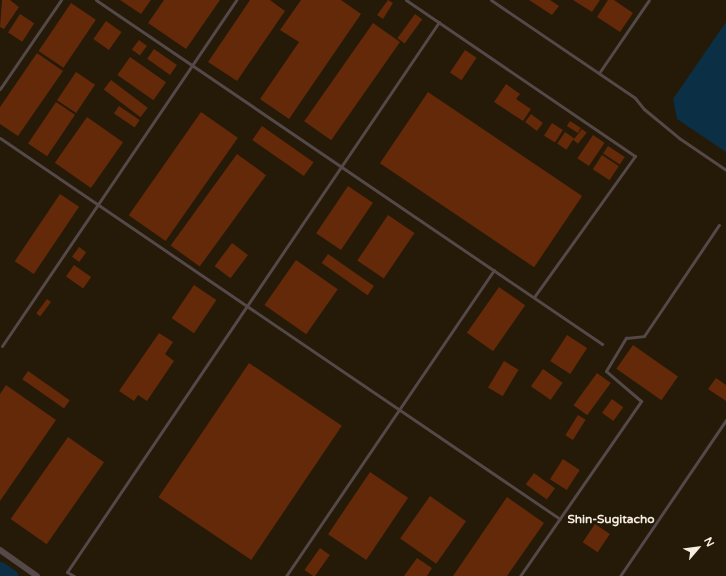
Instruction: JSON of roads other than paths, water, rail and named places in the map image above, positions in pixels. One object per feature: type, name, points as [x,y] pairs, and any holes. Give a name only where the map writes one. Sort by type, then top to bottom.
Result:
[{"type":"street","points":[[0,550],[37,576]]},
{"type":"lane","points":[[0,89],[61,0]]},
{"type":"lane","points":[[96,0],[602,344]]},
{"type":"lane","points":[[2,346],[236,0]]},
{"type":"lane","points":[[406,0],[635,156],[534,298]]},
{"type":"lane","points":[[491,0],[635,98],[644,109],[679,138],[726,170]]},
{"type":"lane","points":[[599,73],[649,0]]},
{"type":"lane","points":[[74,576],[67,572],[438,22]]},
{"type":"lane","points":[[0,138],[248,305],[560,519]]},
{"type":"lane","points":[[520,576],[641,401],[606,371],[626,338],[644,336],[719,225]]},
{"type":"lane","points":[[286,576],[494,270]]},
{"type":"lane","points":[[620,576],[726,420]]},
{"type":"water","points":[[726,22],[726,152],[677,119],[673,99]]},
{"type":"waterway","points":[[0,568],[12,576]]},
{"type":"district","name":"Shin-Sugitacho","points":[[611,520]]}]
